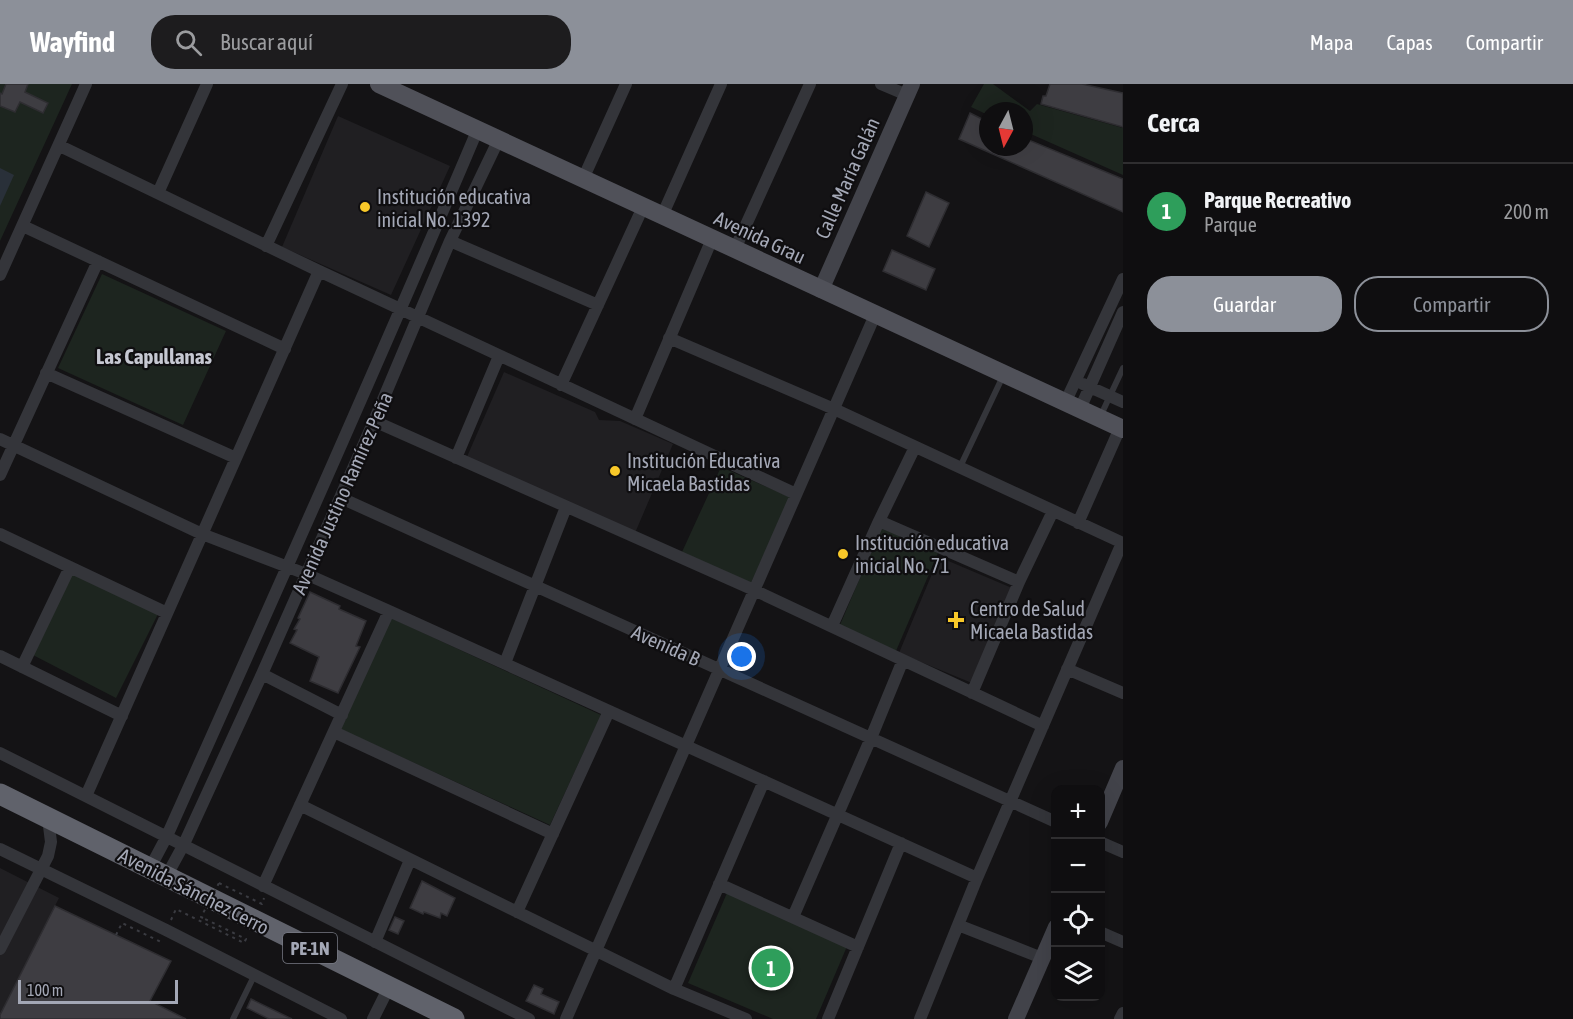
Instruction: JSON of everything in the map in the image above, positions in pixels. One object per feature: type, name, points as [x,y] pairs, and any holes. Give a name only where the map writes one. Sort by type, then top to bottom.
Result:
[{"type":"highway","name":"Avenida Sánchez Cerro","points":[[0,794],[454,1019]]},
{"type":"main road","name":"Avenida Grau","points":[[379,84],[403,89],[498,141],[1122,428]]},
{"type":"street","points":[[0,275],[86,84]]},
{"type":"street","points":[[158,193],[207,84]]},
{"type":"street","points":[[266,246],[342,84]]},
{"type":"street","points":[[583,179],[626,84]]},
{"type":"street","points":[[662,216],[721,84]]},
{"type":"street","points":[[735,249],[810,84]]},
{"type":"street","points":[[881,84],[904,89]]},
{"type":"street","name":"Calle María Galán","points":[[815,287],[904,89]]},
{"type":"street","name":"Avenida Justino Ramírez Peña","points":[[158,873],[167,836],[402,309],[477,131]]},
{"type":"street","name":"Avenida Justino Ramírez Peña","points":[[158,873],[184,844],[341,498],[450,241],[498,141]]},
{"type":"street","points":[[60,146],[319,272],[418,316],[796,494]]},
{"type":"street","points":[[561,385],[643,207]]},
{"type":"street","points":[[23,226],[285,349]]},
{"type":"street","points":[[635,419],[712,239]]},
{"type":"street","points":[[450,241],[598,305]]},
{"type":"street","points":[[0,475],[98,261]]},
{"type":"street","points":[[86,796],[319,272]]},
{"type":"street","points":[[1072,406],[1075,380],[1123,279]]},
{"type":"street","points":[[1072,406],[1089,387],[1123,312]]},
{"type":"street","points":[[566,1019],[875,315]]},
{"type":"street","points":[[669,338],[834,409],[1123,543],[977,878],[920,1019]]},
{"type":"street","points":[[456,458],[499,356]]},
{"type":"street","points":[[46,373],[236,458]]},
{"type":"street","points":[[1075,380],[1123,402]]},
{"type":"street","points":[[374,421],[754,590],[1042,726]]},
{"type":"street","points":[[1078,523],[1122,428]]},
{"type":"street","points":[[0,439],[202,534],[306,574],[977,878]]},
{"type":"street","points":[[831,626],[915,447]]},
{"type":"street","name":"Avenida B","points":[[341,498],[1051,820]]},
{"type":"street","points":[[505,663],[566,507]]},
{"type":"street","points":[[972,693],[1019,582],[1053,511]]},
{"type":"street","points":[[879,521],[1019,582]]},
{"type":"street","points":[[0,534],[167,613]]},
{"type":"street","points":[[22,667],[70,567]]},
{"type":"street","points":[[259,890],[389,611]]},
{"type":"street","points":[[0,656],[122,716]]},
{"type":"street","points":[[793,918],[872,738],[903,660]]},
{"type":"street","points":[[1067,669],[1123,693]]},
{"type":"street","points":[[262,674],[342,715]]},
{"type":"street","points":[[517,912],[609,711]]},
{"type":"street","points":[[334,732],[553,834]]},
{"type":"street","points":[[0,753],[184,844],[259,890],[375,942],[529,1019]]},
{"type":"street","points":[[1105,812],[1123,768]]},
{"type":"street","points":[[674,989],[764,781]]},
{"type":"street","points":[[300,805],[674,989],[745,1019]]},
{"type":"street","points":[[0,949],[48,856],[51,842],[48,818]]},
{"type":"street","points":[[828,1019],[901,843]]},
{"type":"street","points":[[1105,844],[1123,852]]},
{"type":"street","points":[[0,849],[341,1019]]},
{"type":"street","points":[[375,942],[410,860]]},
{"type":"street","points":[[719,884],[858,947]]},
{"type":"street","points":[[958,925],[1042,958]]},
{"type":"street","points":[[1105,934],[1123,942]]},
{"type":"street","points":[[1016,1019],[1051,938]]},
{"type":"street","points":[[373,1019],[389,987]]},
{"type":"street","points":[[1120,1019],[1123,1012]]},
{"type":"lane","points":[[1099,418],[1123,368]]},
{"type":"lane","points":[[960,468],[1004,375]]},
{"type":"lane","points":[[232,1019],[254,975]]},
{"type":"path","points":[[176,909],[244,943],[246,939],[201,917],[219,883],[262,904],[265,898],[259,890]]},
{"type":"shaded area","points":[[0,84],[72,84],[0,241]]},
{"type":"shaded area","points":[[984,84],[993,84],[1018,102],[979,102],[979,111],[971,107]]},
{"type":"shaded area","points":[[1037,104],[1123,128],[1123,175],[1033,135],[1033,108]]},
{"type":"shaded area","name":"Institución educativa inicial No. 1392","points":[[338,116],[450,166],[391,295],[282,247]]},
{"type":"shaded area","points":[[0,168],[14,175],[0,206]]},
{"type":"shaded area","points":[[102,274],[226,331],[183,425],[58,368]]},
{"type":"shaded area","points":[[504,372],[595,412],[599,420],[620,421],[673,444],[635,533],[466,459]]},
{"type":"shaded area","points":[[721,467],[790,497],[751,583],[682,552]]},
{"type":"shaded area","points":[[881,528],[938,553],[896,651],[840,625]]},
{"type":"shaded area","name":"Centro de Salud Micaela Bastidas","points":[[939,557],[1012,588],[972,683],[899,653]]},
{"type":"shaded area","points":[[71,571],[158,614],[116,698],[33,655]]},
{"type":"shaded area","points":[[391,618],[601,715],[550,825],[340,729]]},
{"type":"shaded area","points":[[0,868],[59,898],[0,1015]]},
{"type":"shaded area","points":[[727,893],[848,944],[816,1019],[773,1019],[688,983]]},
{"type":"building","points":[[6,84],[28,84],[25,92],[48,103],[43,113],[20,102],[15,112],[0,106],[0,93],[2,94]]},
{"type":"building","points":[[1050,84],[1082,84],[1123,93],[1123,127],[1041,104]]},
{"type":"building","points":[[970,113],[979,118],[979,148],[959,139]]},
{"type":"building","points":[[1033,142],[1123,179],[1123,212],[997,156],[1033,156]]},
{"type":"building","points":[[926,192],[949,203],[929,247],[907,236]]},
{"type":"building","points":[[892,250],[935,269],[926,290],[883,271]]},
{"type":"building","points":[[310,592],[366,621],[356,646],[360,647],[338,693],[310,681],[319,657],[290,643]]},
{"type":"building","points":[[422,881],[455,898],[447,916],[441,913],[440,918],[410,908]]},
{"type":"building","points":[[55,906],[171,961],[150,1001],[186,1019],[0,1019]]},
{"type":"building","points":[[395,917],[404,921],[398,934],[389,930]]},
{"type":"building","points":[[534,985],[543,989],[541,994],[559,1002],[554,1014],[526,1001]]},
{"type":"building","points":[[251,999],[292,1019],[269,1019],[247,1008]]},
{"type":"place","name":"Institución educativa inicial No. 1392","points":[[365,207]]},
{"type":"place","name":"Institución Educativa Micaela Bastidas","points":[[615,471]]},
{"type":"place","name":"Institución educativa inicial No. 71","points":[[843,554]]},
{"type":"place","name":"Centro de Salud Micaela Bastidas","points":[[956,620]]},
{"type":"place","name":"Parque Recreativo","points":[[771,968]]},
{"type":"district","name":"Las Capullanas","points":[[154,356]]}]
